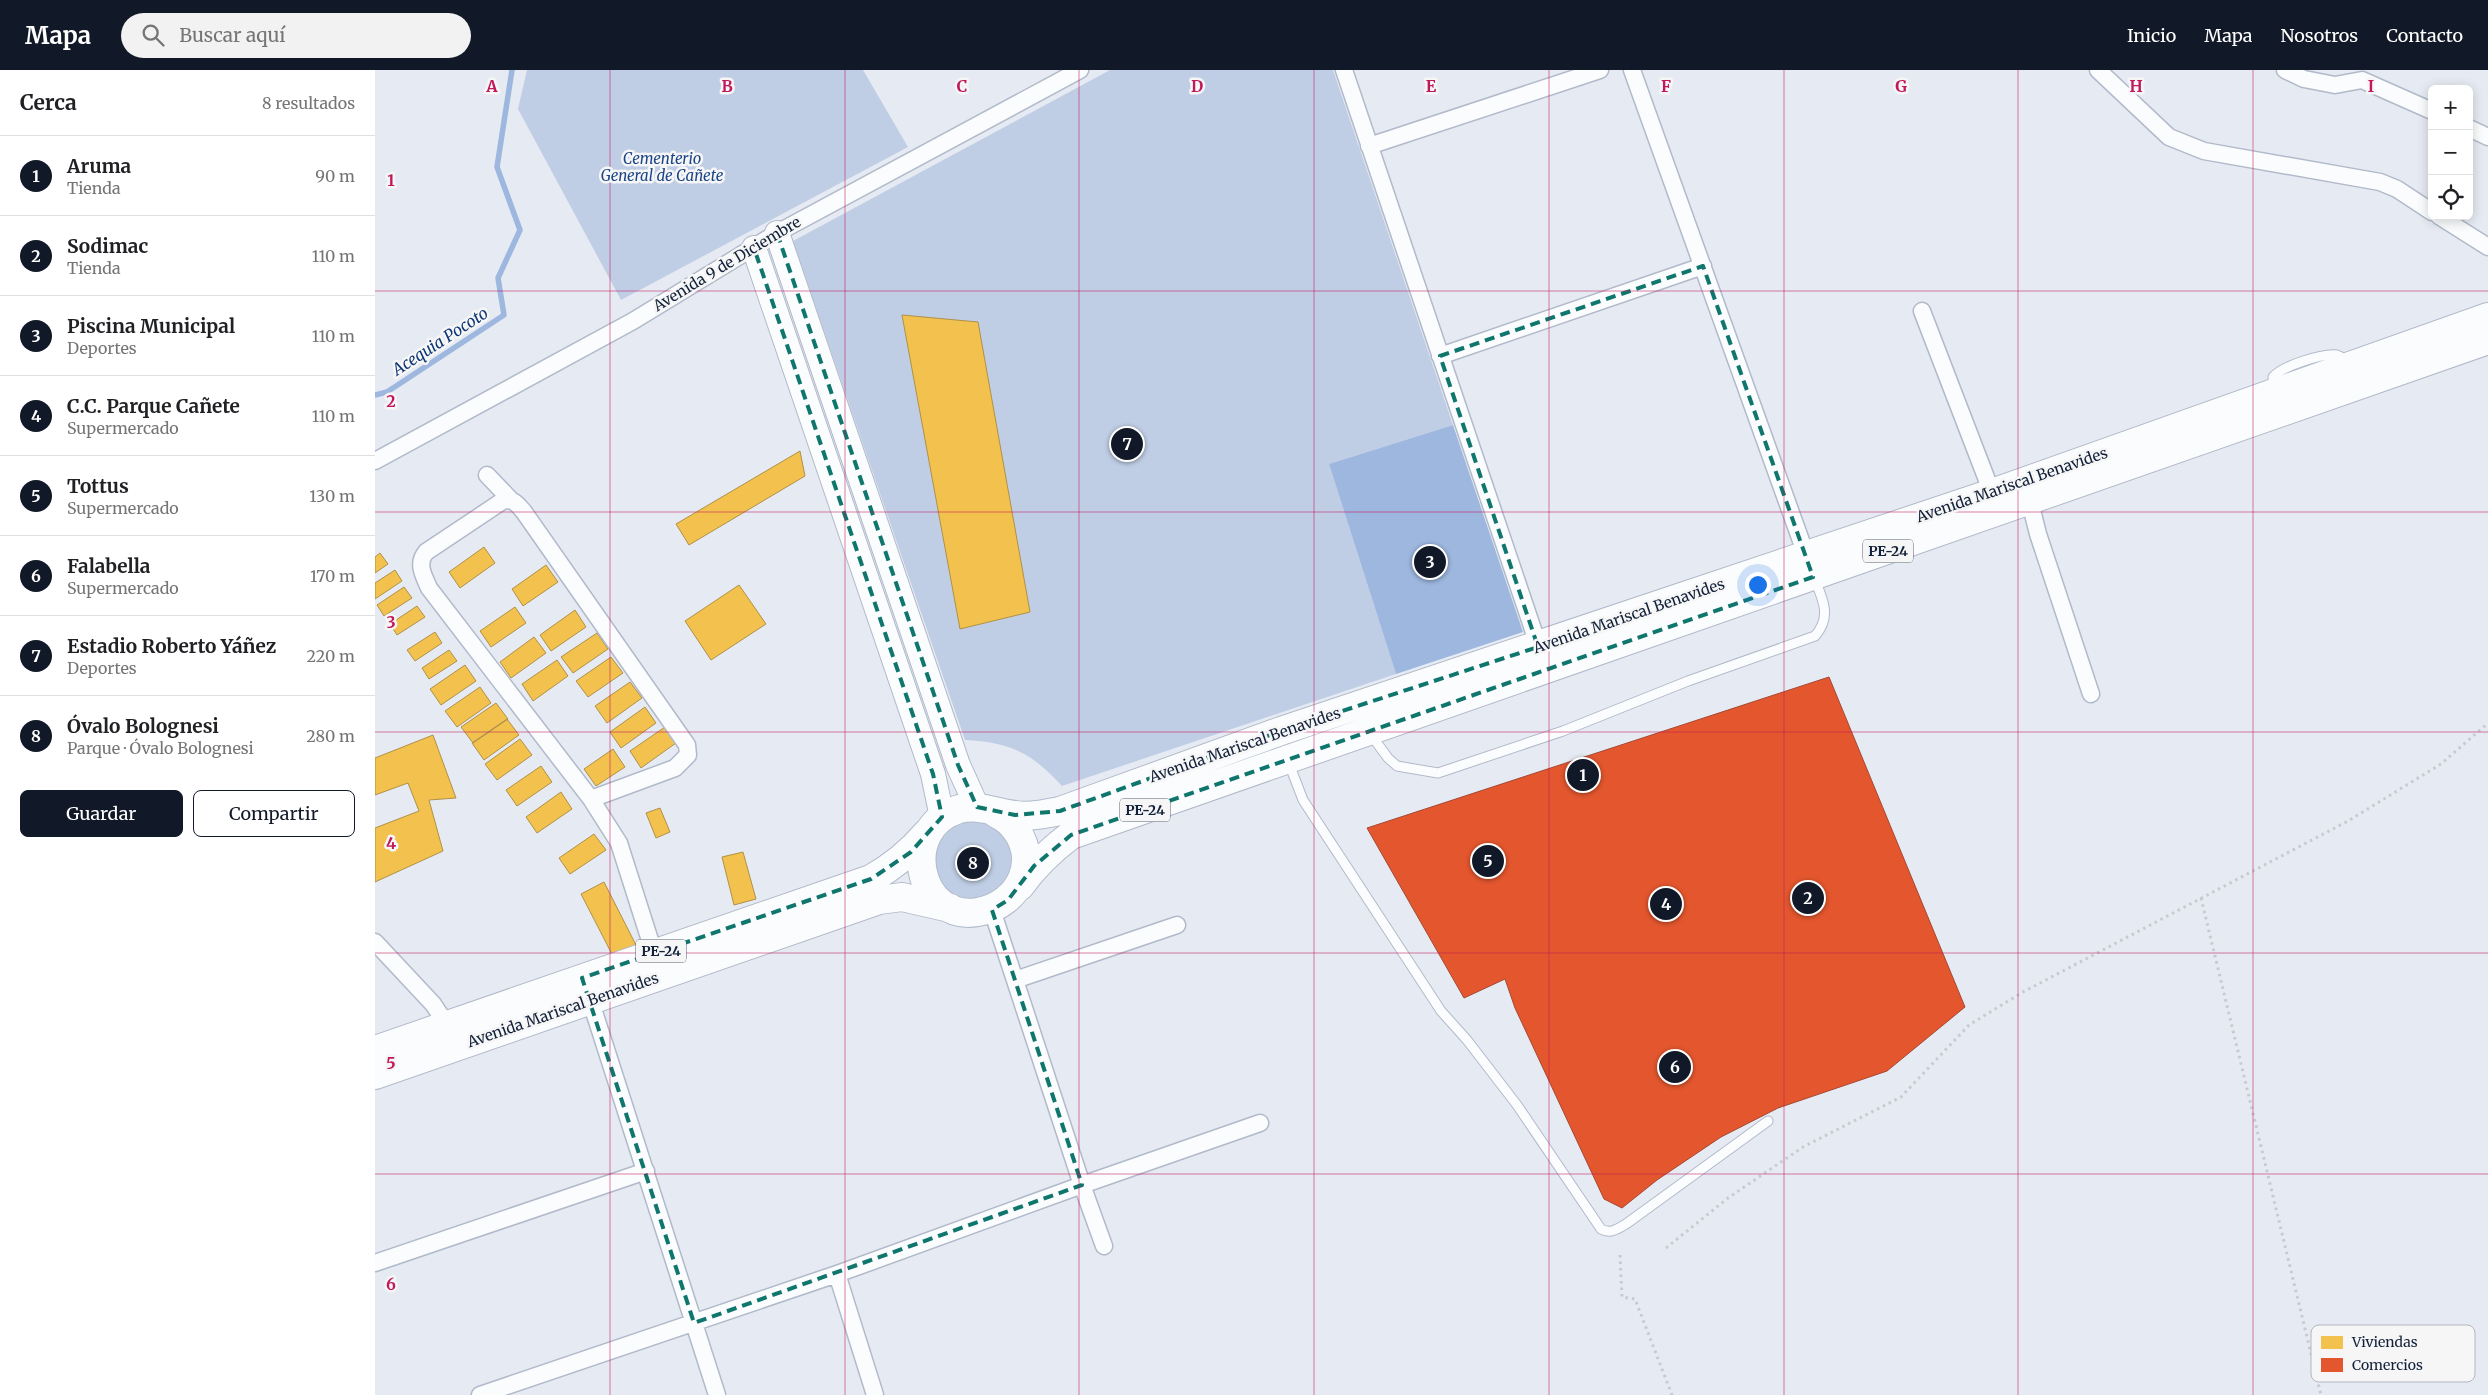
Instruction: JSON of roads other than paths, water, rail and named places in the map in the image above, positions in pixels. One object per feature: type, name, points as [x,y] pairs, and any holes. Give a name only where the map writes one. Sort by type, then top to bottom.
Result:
[{"type":"highway","name":"Avenida Mariscal Benavides","points":[[985,809],[1015,815],[1037,815],[1060,811],[1284,744],[1543,658],[1810,566],[2030,502],[2359,375],[2488,317]]},
{"type":"highway","name":"Avenida Mariscal Benavides","points":[[1810,566],[1992,493],[2274,393],[2359,375],[2488,340]]},
{"type":"highway","name":"Avenida Mariscal Benavides","points":[[1019,886],[1040,860],[1071,835],[1284,744],[1369,733],[1543,658]]},
{"type":"highway","points":[[959,809],[985,809],[1011,823],[1023,843],[1026,865],[1019,886],[1008,900],[992,910],[971,913],[951,908],[935,898],[925,882],[920,864],[922,845],[937,823],[959,809]]},
{"type":"highway","name":"Avenida Mariscal Benavides","points":[[375,1075],[587,989],[654,953],[871,879],[893,867],[911,852],[937,823]]},
{"type":"highway","name":"Avenida Mariscal Benavides","points":[[375,1050],[447,1025],[587,989],[879,900],[902,897],[951,908]]},
{"type":"street","name":"Avenida 9 de Diciembre","points":[[375,461],[633,321],[777,233],[1080,70]]},
{"type":"street","points":[[1344,70],[1543,658]]},
{"type":"street","points":[[1369,146],[1601,70]]},
{"type":"street","points":[[1632,70],[1810,566]]},
{"type":"street","points":[[2099,70],[2169,136],[2204,151],[2380,182],[2397,189],[2428,209]]},
{"type":"street","points":[[2285,70],[2304,79],[2335,85],[2367,75],[2428,109]]},
{"type":"street","points":[[2473,130],[2488,137]]},
{"type":"street","points":[[2445,220],[2488,247]]},
{"type":"street","points":[[777,233],[958,765],[985,809]]},
{"type":"street","points":[[754,248],[929,765],[937,823]]},
{"type":"street","points":[[1440,356],[1703,266]]},
{"type":"street","points":[[1922,310],[1992,493]]},
{"type":"street","points":[[487,475],[524,512],[687,745],[688,755],[675,768],[591,799]]},
{"type":"street","points":[[510,499],[498,502],[425,552],[420,565],[429,588],[591,799],[619,843],[654,953]]},
{"type":"street","points":[[2030,502],[2037,534],[2091,694]]},
{"type":"street","points":[[992,910],[1104,1246]]},
{"type":"street","points":[[1015,980],[1177,925]]},
{"type":"street","points":[[375,942],[433,1004],[447,1025]]},
{"type":"street","points":[[587,989],[717,1395]]},
{"type":"street","points":[[480,1395],[837,1274],[1082,1184],[1260,1124]]},
{"type":"street","points":[[375,1263],[646,1171]]},
{"type":"street","points":[[837,1274],[875,1395]]},
{"type":"lane","points":[[1369,733],[1388,758],[1397,766],[1438,773],[1563,731],[1688,681],[1815,636],[1822,628],[1825,603],[1810,566]]},
{"type":"lane","points":[[1284,744],[1303,800],[1441,1011],[1467,1040],[1517,1105],[1601,1229],[1607,1232],[1614,1231],[1625,1224],[1768,1121]]},
{"type":"water","points":[[1453,425],[1523,632],[1396,674],[1329,464]]},
{"type":"waterway","name":"Acequia Pocoto","points":[[375,395],[387,392],[504,315],[498,278],[520,230],[497,167],[512,70]]},
{"type":"place","name":"Estadio Roberto Yáñez","points":[[1127,444]]},
{"type":"place","name":"Piscina Municipal","points":[[1430,562]]},
{"type":"place","name":"Aruma","points":[[1583,775]]},
{"type":"place","name":"Tottus","points":[[1488,861]]},
{"type":"place","name":"Óvalo Bolognesi","points":[[973,863]]},
{"type":"place","name":"Sodimac","points":[[1808,898]]},
{"type":"place","name":"C.C. Parque Cañete","points":[[1666,904]]},
{"type":"place","name":"Falabella","points":[[1675,1067]]},
{"type":"park label","name":"Cementerio General de Cañete","points":[[662,168]]}]
